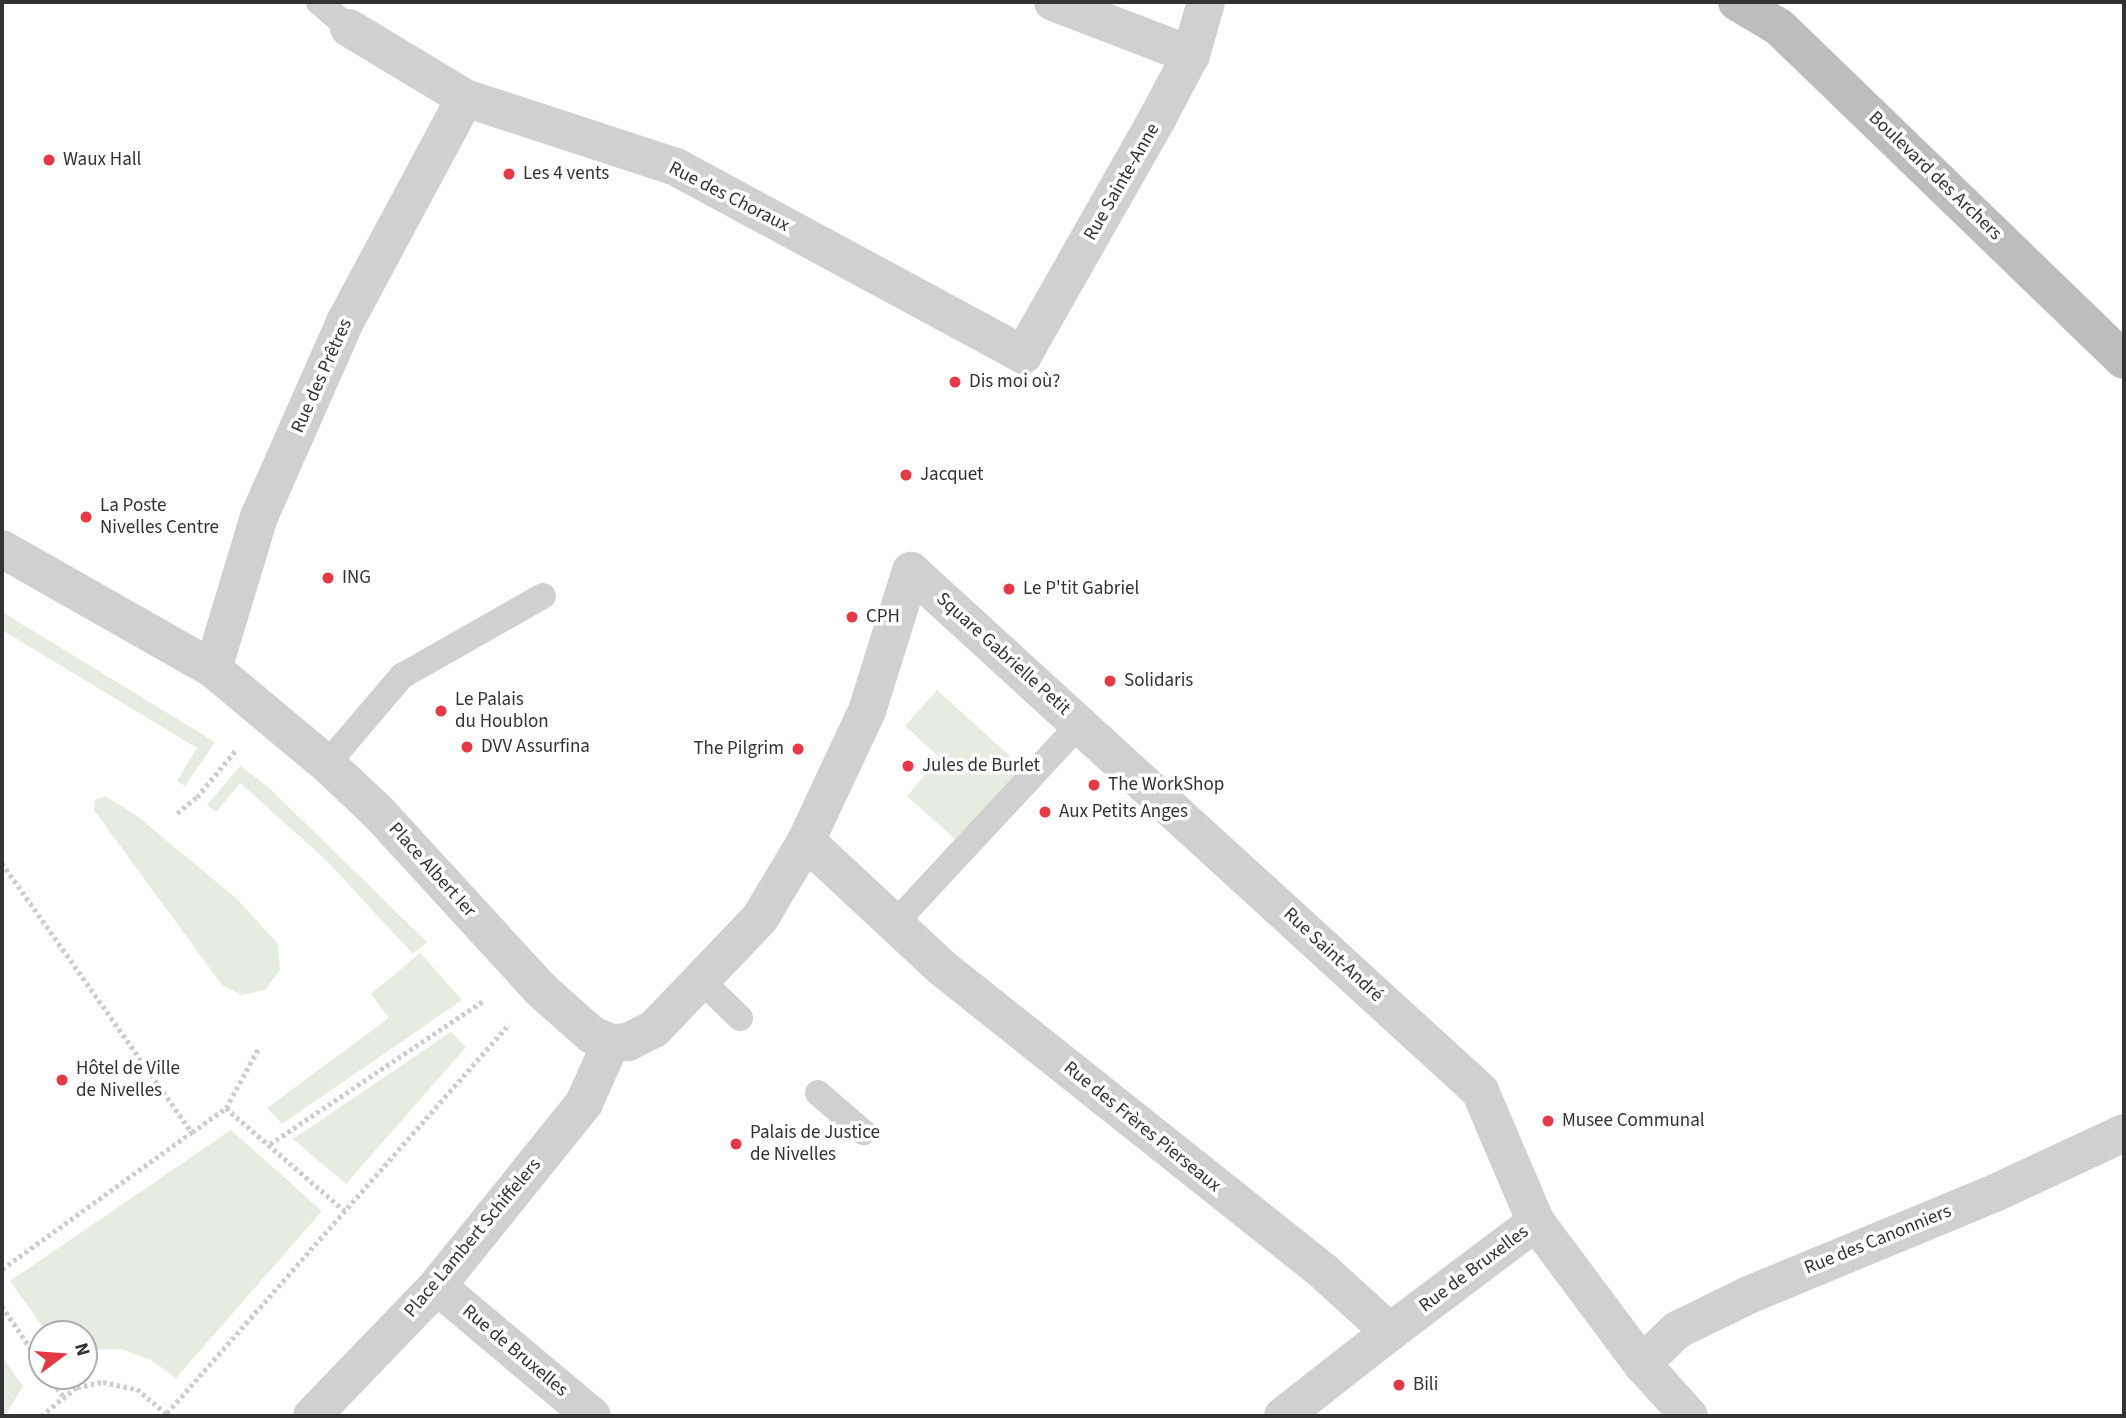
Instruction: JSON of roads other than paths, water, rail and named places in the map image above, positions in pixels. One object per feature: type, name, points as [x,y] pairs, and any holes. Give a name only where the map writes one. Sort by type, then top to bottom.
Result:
[{"type":"main road","name":"Boulevard des Archers","points":[[1737,2],[1779,27],[2124,360]]},
{"type":"street","points":[[1052,2],[1191,55]]},
{"type":"street","name":"Rue Sainte-Anne","points":[[1023,355],[1191,55],[1206,2]]},
{"type":"street","name":"Rue des Choraux","points":[[349,28],[465,99],[676,167],[1023,355]]},
{"type":"street","name":"Rue des Prêtres","points":[[213,669],[259,517],[340,334],[465,99]]},
{"type":"street","name":"Place Albert Ier","points":[[2,549],[213,669],[327,764],[379,813],[540,989],[592,1035],[611,1043]]},
{"type":"street","name":"Square Gabrielle Petit","points":[[806,841],[867,711],[911,571],[1081,723]]},
{"type":"street","name":"Rue Saint-André","points":[[1081,723],[1480,1091],[1536,1222]]},
{"type":"street","points":[[611,1043],[628,1042],[654,1029],[702,981],[760,918],[806,841],[895,923]]},
{"type":"street","name":"Rue des Frères Pierseaux","points":[[895,923],[941,967],[1324,1272],[1390,1332]]},
{"type":"street","name":"Place Lambert Schiffelers","points":[[312,1416],[437,1286],[584,1103],[611,1043]]},
{"type":"street","name":"Rue des Canonniers","points":[[1642,1364],[1677,1330],[1751,1294],[1997,1192],[2124,1133]]},
{"type":"street","name":"Rue de Bruxelles","points":[[1283,1416],[1536,1222],[1642,1364],[1689,1416]]},
{"type":"street","name":"Rue de Bruxelles","points":[[437,1286],[592,1416]]},
{"type":"lane","points":[[319,2],[349,28]]},
{"type":"lane","points":[[327,764],[402,676],[543,596]]},
{"type":"lane","name":"Square Gabrielle Petit","points":[[895,923],[1081,723]]},
{"type":"lane","points":[[702,981],[740,1018]]},
{"type":"lane","points":[[818,1093],[863,1132]]},
{"type":"place","name":"Waux Hall","points":[[49,160]]},
{"type":"place","name":"Les 4 vents","points":[[509,174]]},
{"type":"place","name":"Dis moi où?","points":[[955,382]]},
{"type":"place","name":"Jacquet","points":[[906,475]]},
{"type":"place","name":"La Poste Nivelles Centre","points":[[86,517]]},
{"type":"place","name":"ING","points":[[328,578]]},
{"type":"place","name":"Le P'tit Gabriel","points":[[1009,589]]},
{"type":"place","name":"CPH","points":[[852,617]]},
{"type":"place","name":"Solidaris","points":[[1110,681]]},
{"type":"place","name":"Le Palais du Houblon","points":[[441,711]]},
{"type":"place","name":"DVV Assurfina","points":[[467,747]]},
{"type":"place","name":"The Pilgrim","points":[[798,749]]},
{"type":"place","name":"Jules de Burlet","points":[[908,766]]},
{"type":"place","name":"The WorkShop","points":[[1094,785]]},
{"type":"place","name":"Aux Petits Anges","points":[[1045,812]]},
{"type":"place","name":"Hôtel de Ville de Nivelles","points":[[62,1080]]},
{"type":"place","name":"Musee Communal","points":[[1548,1121]]},
{"type":"place","name":"Palais de Justice de Nivelles","points":[[736,1144]]},
{"type":"place","name":"Bili","points":[[1399,1385]]}]
